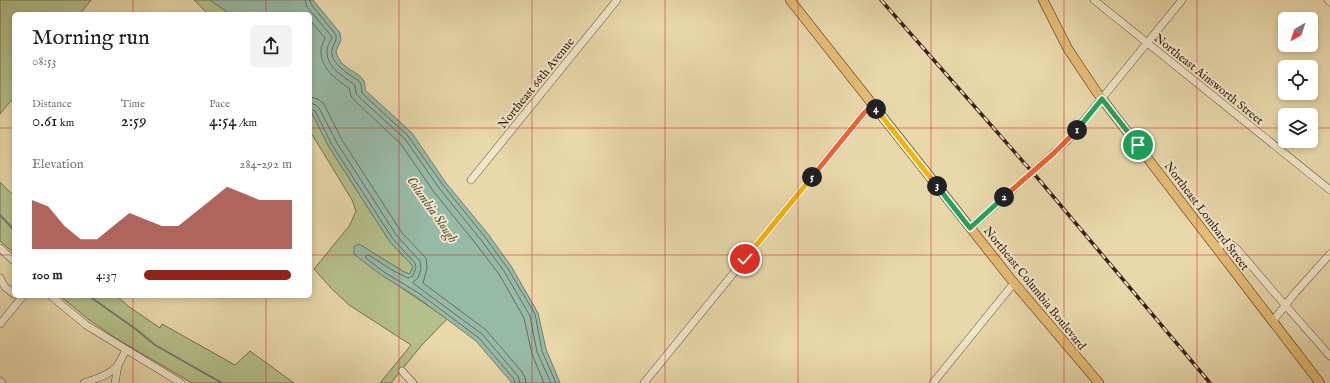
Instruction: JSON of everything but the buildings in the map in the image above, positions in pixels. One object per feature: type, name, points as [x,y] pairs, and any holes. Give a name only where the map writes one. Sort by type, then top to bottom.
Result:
[{"type":"main road","name":"Northeast Columbia Boulevard","points":[[790,0],[1014,283],[1099,383]]},
{"type":"main road","name":"Northeast Lombard Street","points":[[1042,0],[1068,49],[1102,99],[1320,383]]},
{"type":"street","name":"Northeast 66th Avenue","points":[[471,180],[617,0]]},
{"type":"street","name":"Northeast Ainsworth Street","points":[[1094,0],[1330,190]]},
{"type":"street","points":[[970,228],[1061,147],[1076,131],[1182,0]]},
{"type":"street","points":[[644,383],[864,113],[873,105]]},
{"type":"street","points":[[1217,248],[1226,242],[1233,245],[1330,356]]},
{"type":"street","points":[[0,248],[12,259]]},
{"type":"street","points":[[1273,321],[1295,293],[1330,254]]},
{"type":"street","points":[[0,278],[6,287],[12,292]]},
{"type":"street","points":[[933,383],[1014,283]]},
{"type":"street","points":[[0,324],[19,298]]},
{"type":"street","points":[[54,298],[86,325],[181,383]]},
{"type":"street","points":[[115,383],[118,365],[126,350]]},
{"type":"street","points":[[84,383],[106,374],[118,365]]},
{"type":"street","points":[[402,371],[413,383]]},
{"type":"green space","points":[[0,0],[91,0],[82,12],[12,12],[12,99],[0,114]]},
{"type":"green space","points":[[194,0],[210,0],[227,12],[206,12]]},
{"type":"green space","points":[[312,113],[329,147],[390,242],[413,266],[410,274],[404,272],[359,244],[354,254],[447,319],[421,346],[391,383],[380,383],[411,345],[349,305],[314,269],[350,225],[356,211],[352,200],[312,134]]},
{"type":"green space","points":[[0,182],[12,194],[12,251],[0,241]]},
{"type":"green space","points":[[62,298],[119,298],[128,306],[160,328],[162,324],[235,365],[250,351],[294,383],[192,383],[117,339],[88,319]]},
{"type":"water","points":[[210,0],[313,0],[340,33],[341,40],[336,51],[341,62],[361,77],[365,84],[365,90],[412,133],[446,183],[488,234],[511,266],[538,313],[546,349],[560,383],[512,383],[476,341],[417,297],[381,275],[354,254],[354,246],[359,244],[404,272],[410,274],[413,266],[390,242],[329,147],[312,113],[312,12],[227,12]]},
{"type":"waterway","name":"Columbia Slough","points":[[0,215],[12,228]]},
{"type":"waterway","name":"Columbia Slough","points":[[92,298],[137,330],[155,345],[222,383]]},
{"type":"railway","points":[[881,0],[1041,182],[1210,383]]},
{"type":"route","points":[[745,259],[864,113],[873,105],[970,228],[1034,169],[1061,147],[1102,99],[1138,145]]}]
